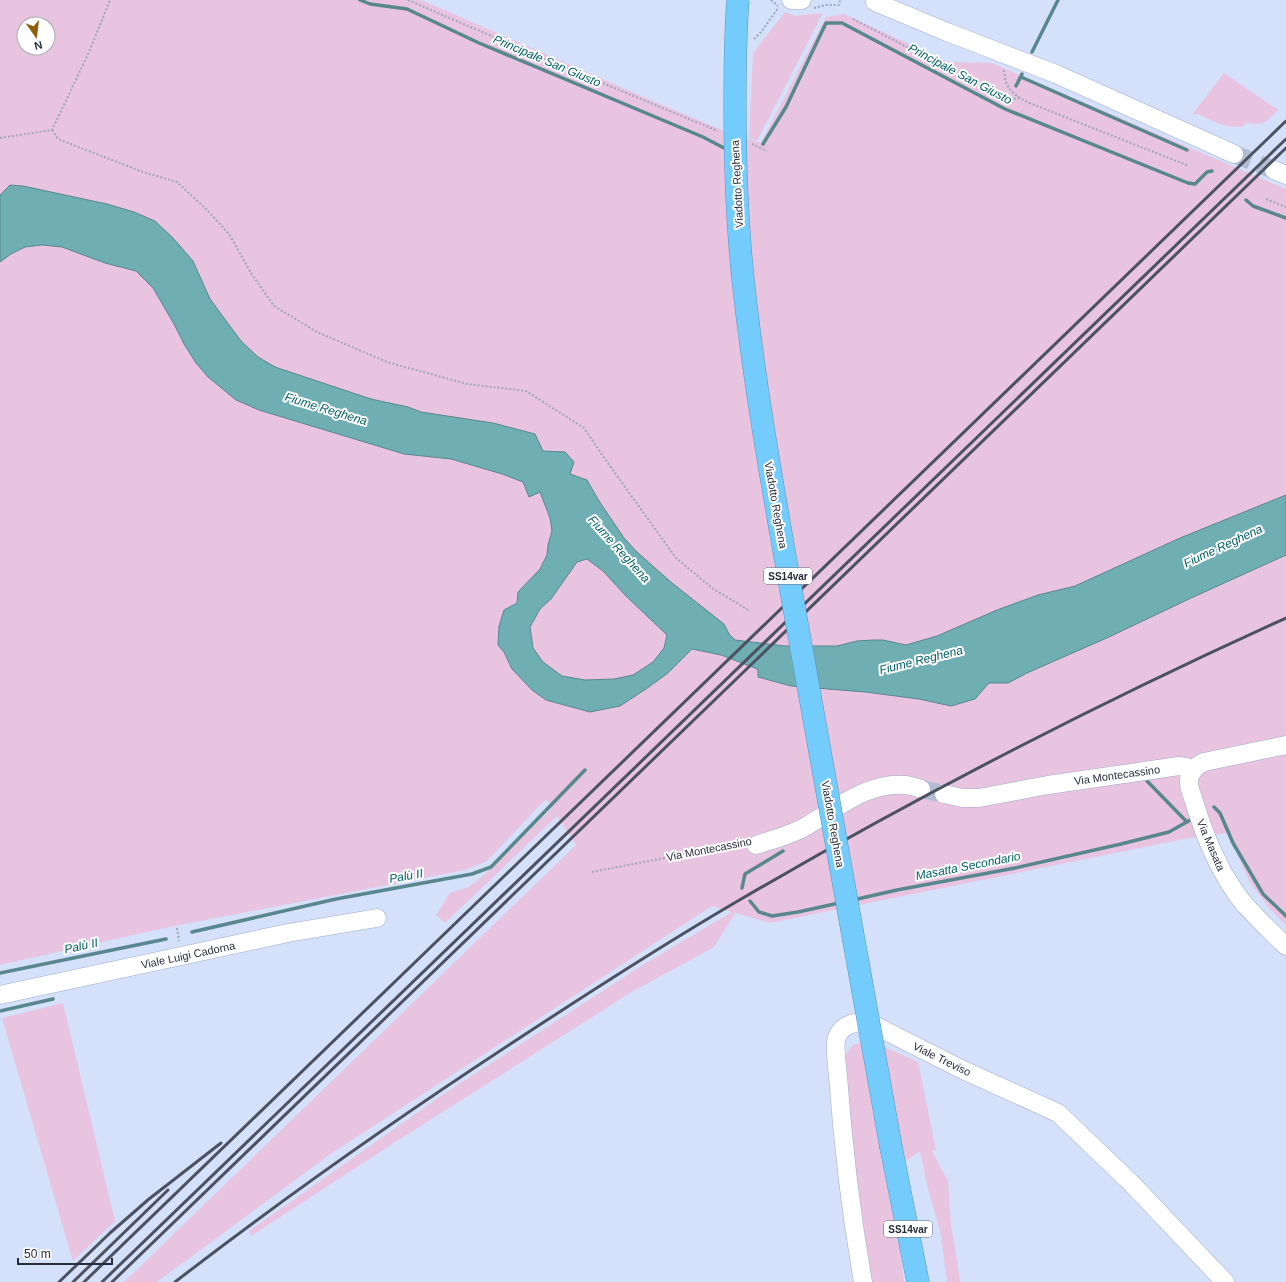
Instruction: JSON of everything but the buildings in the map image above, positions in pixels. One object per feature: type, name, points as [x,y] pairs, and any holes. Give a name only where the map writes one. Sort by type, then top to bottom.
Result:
[{"type":"highway","name":"Viadotto Reghena","points":[[738,0],[735,104],[738,208],[743,279],[757,386],[812,713],[891,1147],[898,1176]]},
{"type":"highway","points":[[898,1176],[901,1242],[908,1282]]},
{"type":"highway","points":[[898,1176],[918,1221],[930,1282]]},
{"type":"highway","name":"SS14var","points":[[898,1176],[918,1282]]},
{"type":"street","points":[[785,3],[802,0]]},
{"type":"street","points":[[870,1],[1056,74],[1234,154]]},
{"type":"street","points":[[1193,770],[1197,765],[1204,762],[1286,745]]},
{"type":"street","name":"Via Montecassino","points":[[944,794],[963,798],[979,798],[1048,785],[1179,766],[1193,770]]},
{"type":"street","name":"Via Masata","points":[[1193,770],[1189,780],[1191,793],[1204,832],[1220,868],[1245,904],[1286,946]]},
{"type":"street","name":"Via Montecassino","points":[[752,843],[776,839],[804,827],[847,801],[871,789],[906,785],[921,789]]},
{"type":"street","name":"Viale Luigi Cadorna","points":[[0,995],[288,933],[377,918]]},
{"type":"street","name":"Viale Treviso","points":[[863,1282],[855,1238],[839,1094],[836,1038],[843,1028],[855,1022],[868,1022],[961,1069],[1058,1113],[1132,1184],[1225,1282]]},
{"type":"path","points":[[52,130],[89,52],[110,0]]},
{"type":"path","points":[[408,0],[554,64],[700,125],[721,132]]},
{"type":"path","points":[[752,40],[762,31],[785,3]]},
{"type":"path","points":[[853,19],[1002,96],[1012,99],[1020,98]]},
{"type":"path","points":[[1008,56],[1004,68],[1005,79],[1007,86],[1020,98],[1190,166]]},
{"type":"path","points":[[0,138],[30,132],[52,130]]},
{"type":"path","points":[[52,130],[58,139],[143,172],[177,182],[206,209],[229,234],[251,273],[274,306],[317,332],[387,362],[467,384],[526,391],[584,428],[604,459],[676,558],[712,588],[750,611]]},
{"type":"path","points":[[749,142],[767,151]]},
{"type":"path","points":[[1266,199],[1286,206]]},
{"type":"path","name":"Via Montecassino","points":[[592,872],[752,843]]},
{"type":"shaded area","points":[[0,0],[419,0],[724,131],[761,143],[826,17],[844,14],[948,62],[992,63],[1286,189],[1286,925],[1269,908],[1249,881],[1228,833],[1184,839],[770,923],[735,913],[714,947],[630,993],[400,1139],[251,1236],[249,1231],[448,1091],[649,961],[732,912],[712,906],[329,1155],[157,1282],[124,1282],[576,845],[557,816],[445,923],[436,915],[450,893],[469,887],[484,875],[552,808],[546,799],[487,861],[465,870],[169,927],[0,965]]},
{"type":"shaded area","points":[[785,12],[795,16],[823,13],[757,141],[749,138],[753,53]]},
{"type":"shaded area","points":[[1224,73],[1278,110],[1264,122],[1257,124],[1246,123],[1243,127],[1225,125],[1198,114],[1192,115]]},
{"type":"shaded area","points":[[63,1003],[115,1221],[73,1261],[2,1018]]},
{"type":"shaded area","points":[[871,1041],[918,1062],[936,1150],[932,1151],[948,1181],[951,1226],[960,1282],[947,1282],[940,1230],[928,1189],[920,1151],[891,1172],[904,1282],[869,1282],[845,1084],[846,1054],[853,1045]]},
{"type":"water","name":"Fiume Reghena","points":[[10,185],[23,186],[107,204],[134,212],[155,221],[173,238],[193,261],[210,299],[241,341],[258,357],[275,367],[371,399],[408,407],[421,412],[493,423],[535,434],[543,451],[565,452],[574,462],[570,474],[587,480],[624,538],[637,552],[672,583],[724,624],[729,634],[735,640],[785,646],[837,646],[857,641],[873,640],[883,640],[906,645],[937,636],[997,610],[1038,595],[1075,586],[1180,538],[1286,495],[1286,555],[1008,683],[989,683],[975,699],[951,706],[919,699],[865,692],[791,686],[758,677],[758,670],[755,668],[721,655],[692,649],[668,673],[620,706],[590,712],[546,700],[532,690],[512,669],[504,652],[498,645],[499,626],[504,610],[517,603],[518,592],[540,569],[547,555],[552,531],[550,518],[540,492],[529,497],[523,482],[502,474],[451,459],[404,454],[259,410],[236,400],[208,377],[196,363],[153,288],[136,271],[105,263],[62,247],[42,245],[25,247],[11,254],[0,262],[0,195]],"holes":[[[587,559],[603,571],[626,596],[667,635],[664,648],[653,662],[633,675],[614,679],[585,680],[562,676],[543,662],[533,648],[530,627],[540,609],[551,599],[577,562]]]},
{"type":"waterway","name":"Principale San Giusto","points":[[360,0],[370,4],[407,9],[479,43],[703,137],[724,148]]},
{"type":"waterway","points":[[1032,52],[1058,0]]},
{"type":"waterway","name":"Principale San Giusto","points":[[763,144],[786,107],[826,23],[842,23],[1005,109],[1188,183],[1195,184],[1207,172],[1212,171]]},
{"type":"waterway","points":[[1016,86],[1022,74]]},
{"type":"waterway","points":[[1021,77],[1187,150]]},
{"type":"waterway","name":"Principale San Giusto","points":[[1246,200],[1253,206],[1286,218]]},
{"type":"waterway","name":"Palù II","points":[[192,932],[336,899],[472,874],[491,867],[585,770]]},
{"type":"waterway","points":[[1147,781],[1187,822]]},
{"type":"waterway","name":"Masatta Secondario","points":[[1214,807],[1220,813],[1233,843],[1263,894],[1286,916]]},
{"type":"waterway","name":"Masatta Secondario","points":[[853,900],[897,890],[1015,868],[1121,844],[1169,832],[1192,819]]},
{"type":"waterway","points":[[742,888],[745,874],[783,851]]},
{"type":"waterway","name":"Masatta Secondario","points":[[750,901],[759,912],[772,916],[839,903]]},
{"type":"waterway","name":"Palù II","points":[[0,973],[166,939]]},
{"type":"waterway","points":[[0,1011],[53,999]]},
{"type":"tunnel","points":[[1234,154],[1274,170]]},
{"type":"tunnel","points":[[921,789],[944,794]]},
{"type":"railway","points":[[84,1282],[1286,121]]},
{"type":"railway","points":[[102,1282],[1286,139]]},
{"type":"railway","points":[[112,1282],[1286,148]]},
{"type":"railway","points":[[175,1282],[300,1188],[428,1099],[597,988],[736,902],[803,863],[1007,753],[1216,650],[1286,618]]},
{"type":"railway","points":[[59,1282],[110,1233],[149,1199],[221,1143]]},
{"type":"railway","points":[[73,1282],[168,1190]]}]
